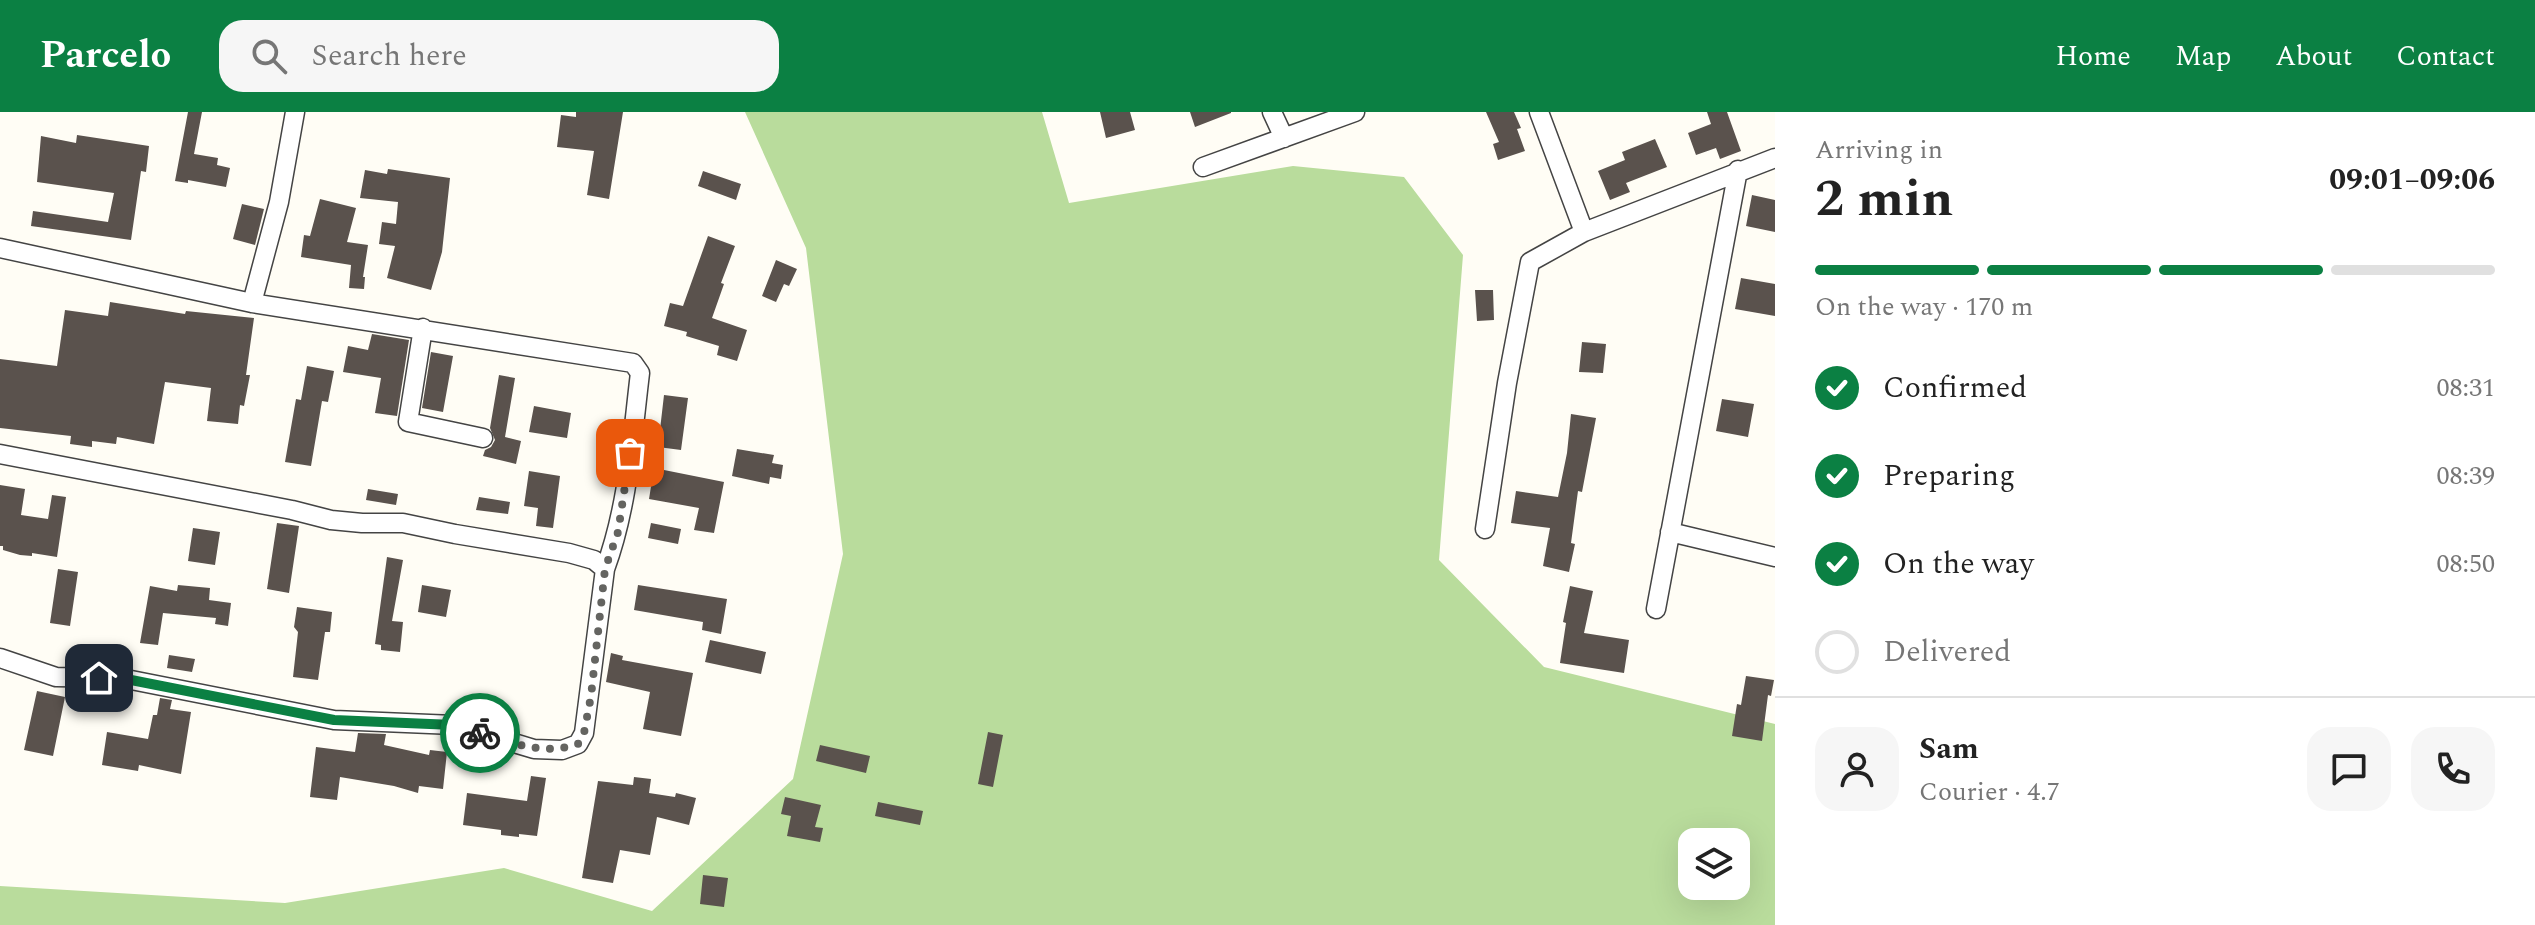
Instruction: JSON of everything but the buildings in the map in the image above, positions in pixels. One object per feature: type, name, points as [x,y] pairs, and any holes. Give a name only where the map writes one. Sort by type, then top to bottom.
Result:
[{"type":"street","points":[[252,303],[279,202],[295,112]]},
{"type":"street","points":[[1272,112],[1284,138]]},
{"type":"street","points":[[1203,167],[1355,112]]},
{"type":"street","points":[[1539,112],[1584,232]]},
{"type":"street","points":[[1485,529],[1507,383],[1530,262],[1584,232],[1775,158]]},
{"type":"street","points":[[1656,609],[1738,170]]},
{"type":"street","points":[[0,248],[252,303],[633,363],[640,373],[618,532],[605,569],[591,696],[584,733],[578,744],[562,750],[534,749],[454,725],[334,720],[121,678],[56,677],[0,658]]},
{"type":"street","points":[[423,328],[408,422],[483,438]]},
{"type":"street","points":[[0,454],[331,520],[403,523],[569,553],[594,560],[605,569]]},
{"type":"street","points":[[1670,532],[1775,557]]},
{"type":"green space","points":[[745,112],[1042,112],[1069,203],[1293,166],[1404,177],[1463,255],[1439,560],[1544,667],[1775,724],[1775,925],[0,925],[0,886],[285,903],[504,868],[652,911],[793,779],[843,554],[806,248]]},
{"type":"way so far","points":[[480,733],[534,749],[562,750],[578,744],[584,733],[605,569],[618,532],[630,453]]},
{"type":"route","points":[[99,678],[121,678],[334,720],[454,725],[480,733]]}]
